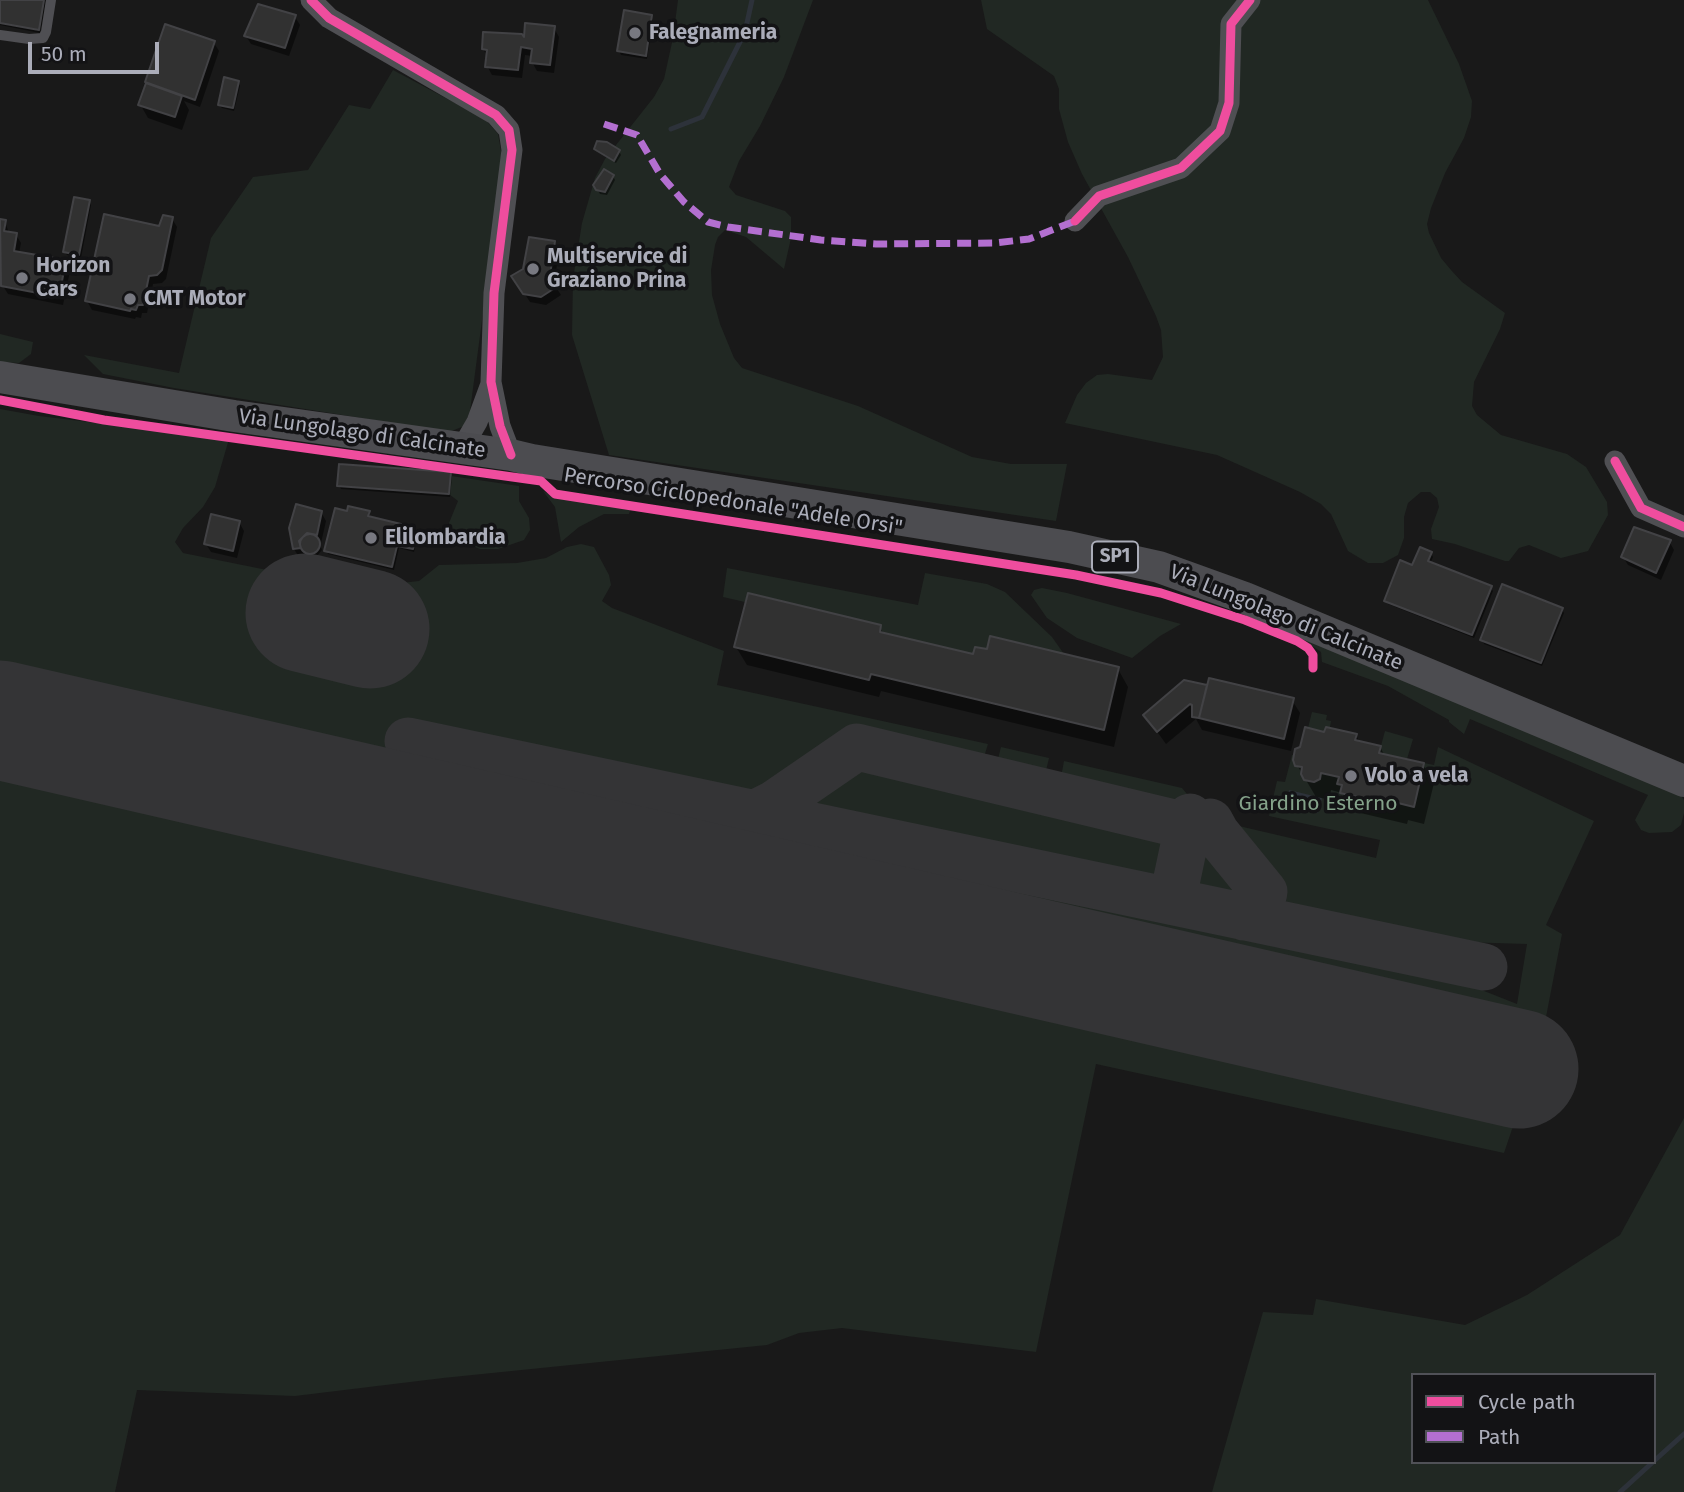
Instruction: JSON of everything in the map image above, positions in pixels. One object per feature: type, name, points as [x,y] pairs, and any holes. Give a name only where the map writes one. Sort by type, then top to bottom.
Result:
[{"type":"main road","name":"Via Lungolago di Calcinate","points":[[0,377],[234,416],[511,455],[1069,547],[1160,567],[1245,598],[1684,781]]},
{"type":"street","points":[[311,0],[329,18],[496,115],[509,130],[512,150],[494,293],[491,382],[500,426],[511,455]]},
{"type":"street","points":[[1075,220],[1099,196],[1181,168],[1220,131],[1229,103],[1231,24],[1250,0]]},
{"type":"street","points":[[462,448],[477,422],[491,382]]},
{"type":"street","points":[[1615,461],[1641,508],[1684,527]]},
{"type":"lane","points":[[0,35],[43,38],[51,0]]},
{"type":"green space","points":[[678,0],[813,0],[784,77],[739,161],[729,187],[736,195],[785,211],[791,217],[791,238],[784,269],[746,237],[725,230],[715,245],[711,270],[712,295],[734,358],[742,368],[858,406],[972,457],[1011,464],[1067,464],[1056,521],[609,455],[572,335],[573,279],[582,223],[595,178],[605,159],[654,97],[664,79]]},
{"type":"green space","points":[[981,0],[1428,0],[1459,64],[1472,101],[1471,117],[1464,138],[1445,173],[1431,208],[1427,224],[1429,233],[1441,258],[1462,282],[1505,313],[1474,382],[1472,406],[1477,415],[1501,435],[1567,454],[1586,467],[1607,502],[1608,515],[1588,551],[1561,558],[1529,545],[1519,548],[1509,561],[1505,561],[1432,539],[1431,529],[1439,507],[1437,498],[1430,492],[1421,492],[1408,503],[1404,517],[1404,538],[1398,555],[1383,563],[1368,563],[1348,551],[1331,514],[1321,504],[1300,492],[1217,455],[1065,423],[1077,395],[1086,383],[1097,375],[1152,380],[1163,357],[1161,330],[1128,257],[1082,174],[1068,142],[1059,109],[1059,89],[1054,76],[987,29]]},
{"type":"green space","points":[[393,70],[485,119],[498,134],[503,162],[470,411],[464,426],[449,432],[174,388],[103,374],[84,355],[179,373],[211,238],[253,177],[308,170],[349,105],[370,109]]},
{"type":"green space","points":[[0,334],[33,342],[31,354],[19,363],[0,362]]},
{"type":"green space","name":"Giardino Esterno","points":[[0,409],[229,439],[215,487],[175,542],[183,553],[272,571],[290,578],[295,558],[339,569],[341,580],[331,613],[301,606],[298,617],[374,636],[377,624],[346,617],[356,573],[401,583],[419,581],[439,565],[517,563],[546,558],[567,547],[581,544],[594,547],[609,575],[611,585],[602,601],[612,608],[724,651],[717,685],[988,744],[984,757],[973,765],[848,738],[769,794],[407,720],[398,756],[1464,983],[1517,1004],[1527,944],[1461,942],[1287,905],[1227,834],[1226,823],[1376,858],[1380,840],[1269,816],[1277,781],[1285,782],[1294,755],[1295,766],[1302,767],[1304,780],[1320,779],[1321,773],[1339,777],[1338,784],[1342,785],[1340,793],[1397,806],[1398,803],[1414,806],[1424,763],[1434,765],[1438,747],[1594,821],[1546,925],[1562,934],[1541,1043],[1504,1153],[1096,1064],[1036,1352],[842,1328],[799,1333],[767,1345],[295,1396],[137,1390],[115,1492],[0,1492]]},
{"type":"green space","points":[[451,476],[519,486],[519,501],[529,518],[530,530],[524,540],[498,549],[480,549],[463,542],[452,533],[449,523],[458,501],[449,494]]},
{"type":"green space","points":[[543,491],[556,498],[631,507],[629,514],[604,514],[579,527],[561,542],[555,507]]},
{"type":"green space","points":[[727,568],[918,605],[925,573],[987,584],[1005,592],[1052,637],[1064,654],[990,637],[987,649],[975,647],[973,654],[880,632],[881,625],[748,593],[745,602],[723,597]]},
{"type":"green space","points":[[1042,588],[1181,624],[1160,636],[1132,658],[1077,638],[1047,618],[1031,595],[1034,590]]},
{"type":"green space","points":[[1299,637],[1680,794],[1684,800],[1681,825],[1672,832],[1649,833],[1641,830],[1635,820],[1648,795],[1470,719],[1464,734],[1449,720],[1388,686],[1322,662],[1321,652]]},
{"type":"green space","points":[[1312,712],[1327,715],[1326,720],[1331,721],[1330,727],[1326,727],[1324,732],[1308,728]]},
{"type":"green space","points":[[1385,731],[1413,739],[1407,759],[1379,753]]},
{"type":"green space","points":[[1001,747],[1049,758],[1043,783],[995,771]]},
{"type":"green space","points":[[859,754],[1181,831],[1170,880],[794,801],[805,788]]},
{"type":"green space","points":[[1064,761],[1182,788],[1187,794],[1183,816],[1059,788]]},
{"type":"green space","points":[[1195,836],[1219,845],[1243,876],[1247,885],[1246,893],[1242,895],[1185,882]]},
{"type":"green space","points":[[1684,1118],[1684,1492],[1212,1492],[1263,1312],[1313,1315],[1316,1299],[1465,1325],[1527,1295],[1620,1235]]},
{"type":"shaded area","points":[[1289,790],[1322,798],[1318,813],[1286,806]]},
{"type":"building","points":[[0,0],[44,0],[39,30],[0,23]]},
{"type":"building","points":[[258,4],[296,15],[285,48],[244,36]]},
{"type":"building","name":"Falegnameria","points":[[624,10],[652,15],[646,56],[617,51]]},
{"type":"building","points":[[525,23],[555,26],[550,65],[530,63],[532,49],[521,47],[518,70],[485,67],[487,50],[482,49],[483,32],[522,34],[524,37]]},
{"type":"building","points":[[165,24],[215,41],[195,100],[145,82]]},
{"type":"building","points":[[224,77],[239,81],[233,108],[218,105]]},
{"type":"building","points":[[146,83],[182,96],[175,117],[138,105]]},
{"type":"building","points":[[597,141],[607,142],[620,150],[614,161],[594,149]]},
{"type":"building","points":[[604,169],[614,175],[605,192],[596,190],[593,185]]},
{"type":"building","points":[[74,197],[90,200],[79,255],[63,252]]},
{"type":"building","points":[[104,214],[159,226],[163,215],[173,217],[162,270],[157,275],[149,276],[143,305],[138,305],[136,310],[85,301]]},
{"type":"building","points":[[0,219],[6,220],[4,231],[17,233],[14,251],[66,260],[59,297],[1,286]]},
{"type":"building","points":[[529,237],[555,241],[550,275],[558,286],[541,297],[523,294],[511,276],[523,269]]},
{"type":"building","points":[[339,464],[451,472],[449,494],[337,486]]},
{"type":"building","points":[[296,504],[322,511],[317,535],[307,533],[299,541],[301,548],[293,549],[289,528]]},
{"type":"building","name":"Elilombardia","points":[[348,506],[370,511],[368,516],[417,531],[413,549],[397,546],[392,567],[324,551],[335,508],[347,511]]},
{"type":"building","points":[[211,514],[240,521],[233,551],[204,544]]},
{"type":"building","points":[[1634,527],[1671,540],[1656,573],[1621,557]]},
{"type":"building","points":[[306,534],[314,534],[320,544],[314,554],[306,554],[300,548],[300,540]]},
{"type":"building","points":[[1420,547],[1432,552],[1428,561],[1492,586],[1472,635],[1384,601],[1400,560],[1412,565]]},
{"type":"building","points":[[1502,584],[1563,608],[1541,663],[1480,640]]},
{"type":"building","points":[[748,593],[881,625],[880,632],[973,654],[975,647],[987,649],[990,636],[1119,667],[1104,730],[871,674],[869,680],[734,647]]},
{"type":"building","points":[[1209,678],[1294,698],[1284,739],[1199,718]]},
{"type":"building","points":[[1184,680],[1207,685],[1199,718],[1192,717],[1190,704],[1157,732],[1143,715]]},
{"type":"building","points":[[1305,727],[1324,732],[1326,727],[1357,734],[1355,740],[1381,746],[1379,753],[1424,763],[1414,807],[1398,803],[1397,806],[1340,793],[1342,785],[1337,784],[1339,777],[1321,773],[1320,779],[1314,782],[1304,780],[1302,767],[1295,766],[1293,760],[1295,749],[1300,747]]},
{"type":"waterway","points":[[671,129],[702,117],[745,32],[752,0]]},
{"type":"waterway","points":[[1656,1459],[1684,1434]]},
{"type":"waterway","points":[[1620,1492],[1651,1464]]},
{"type":"taxiway","points":[[408,741],[1484,967]]},
{"type":"taxiway","points":[[754,814],[774,804],[857,747],[1216,833]]},
{"type":"taxiway","points":[[1157,898],[1170,893],[1176,883],[1190,817]]},
{"type":"taxiway","points":[[1210,822],[1264,892],[1260,907],[1244,917]]},
{"type":"runway","points":[[305,613],[370,629]]},
{"type":"runway","points":[[0,720],[1519,1069]]},
{"type":"marked path","points":[[604,124],[637,135],[660,174],[684,202],[708,222],[728,227],[821,240],[876,244],[995,243],[1029,239],[1075,221]]},
{"type":"cycle path","points":[[311,0],[329,18],[496,115],[509,130],[512,150],[494,293],[491,382],[500,426],[511,455]]},
{"type":"cycle path","points":[[1075,221],[1099,196],[1181,168],[1220,131],[1229,103],[1231,24],[1250,0]]},
{"type":"cycle path","name":"Percorso Ciclopedonale \"Adele Orsi\"","points":[[0,400],[104,420],[541,481],[555,494],[1076,575],[1161,593],[1245,620],[1308,648],[1313,655],[1313,668]]},
{"type":"cycle path","points":[[1615,461],[1641,508],[1684,527]]},
{"type":"place","name":"Falegnameria","points":[[635,33]]},
{"type":"place","name":"Multiservice di Graziano Prina","points":[[533,269]]},
{"type":"place","name":"Horizon Cars","points":[[22,278]]},
{"type":"place","name":"CMT Motor","points":[[130,299]]},
{"type":"place","name":"Elilombardia","points":[[371,538]]},
{"type":"place","name":"Volo a vela","points":[[1351,776]]}]
